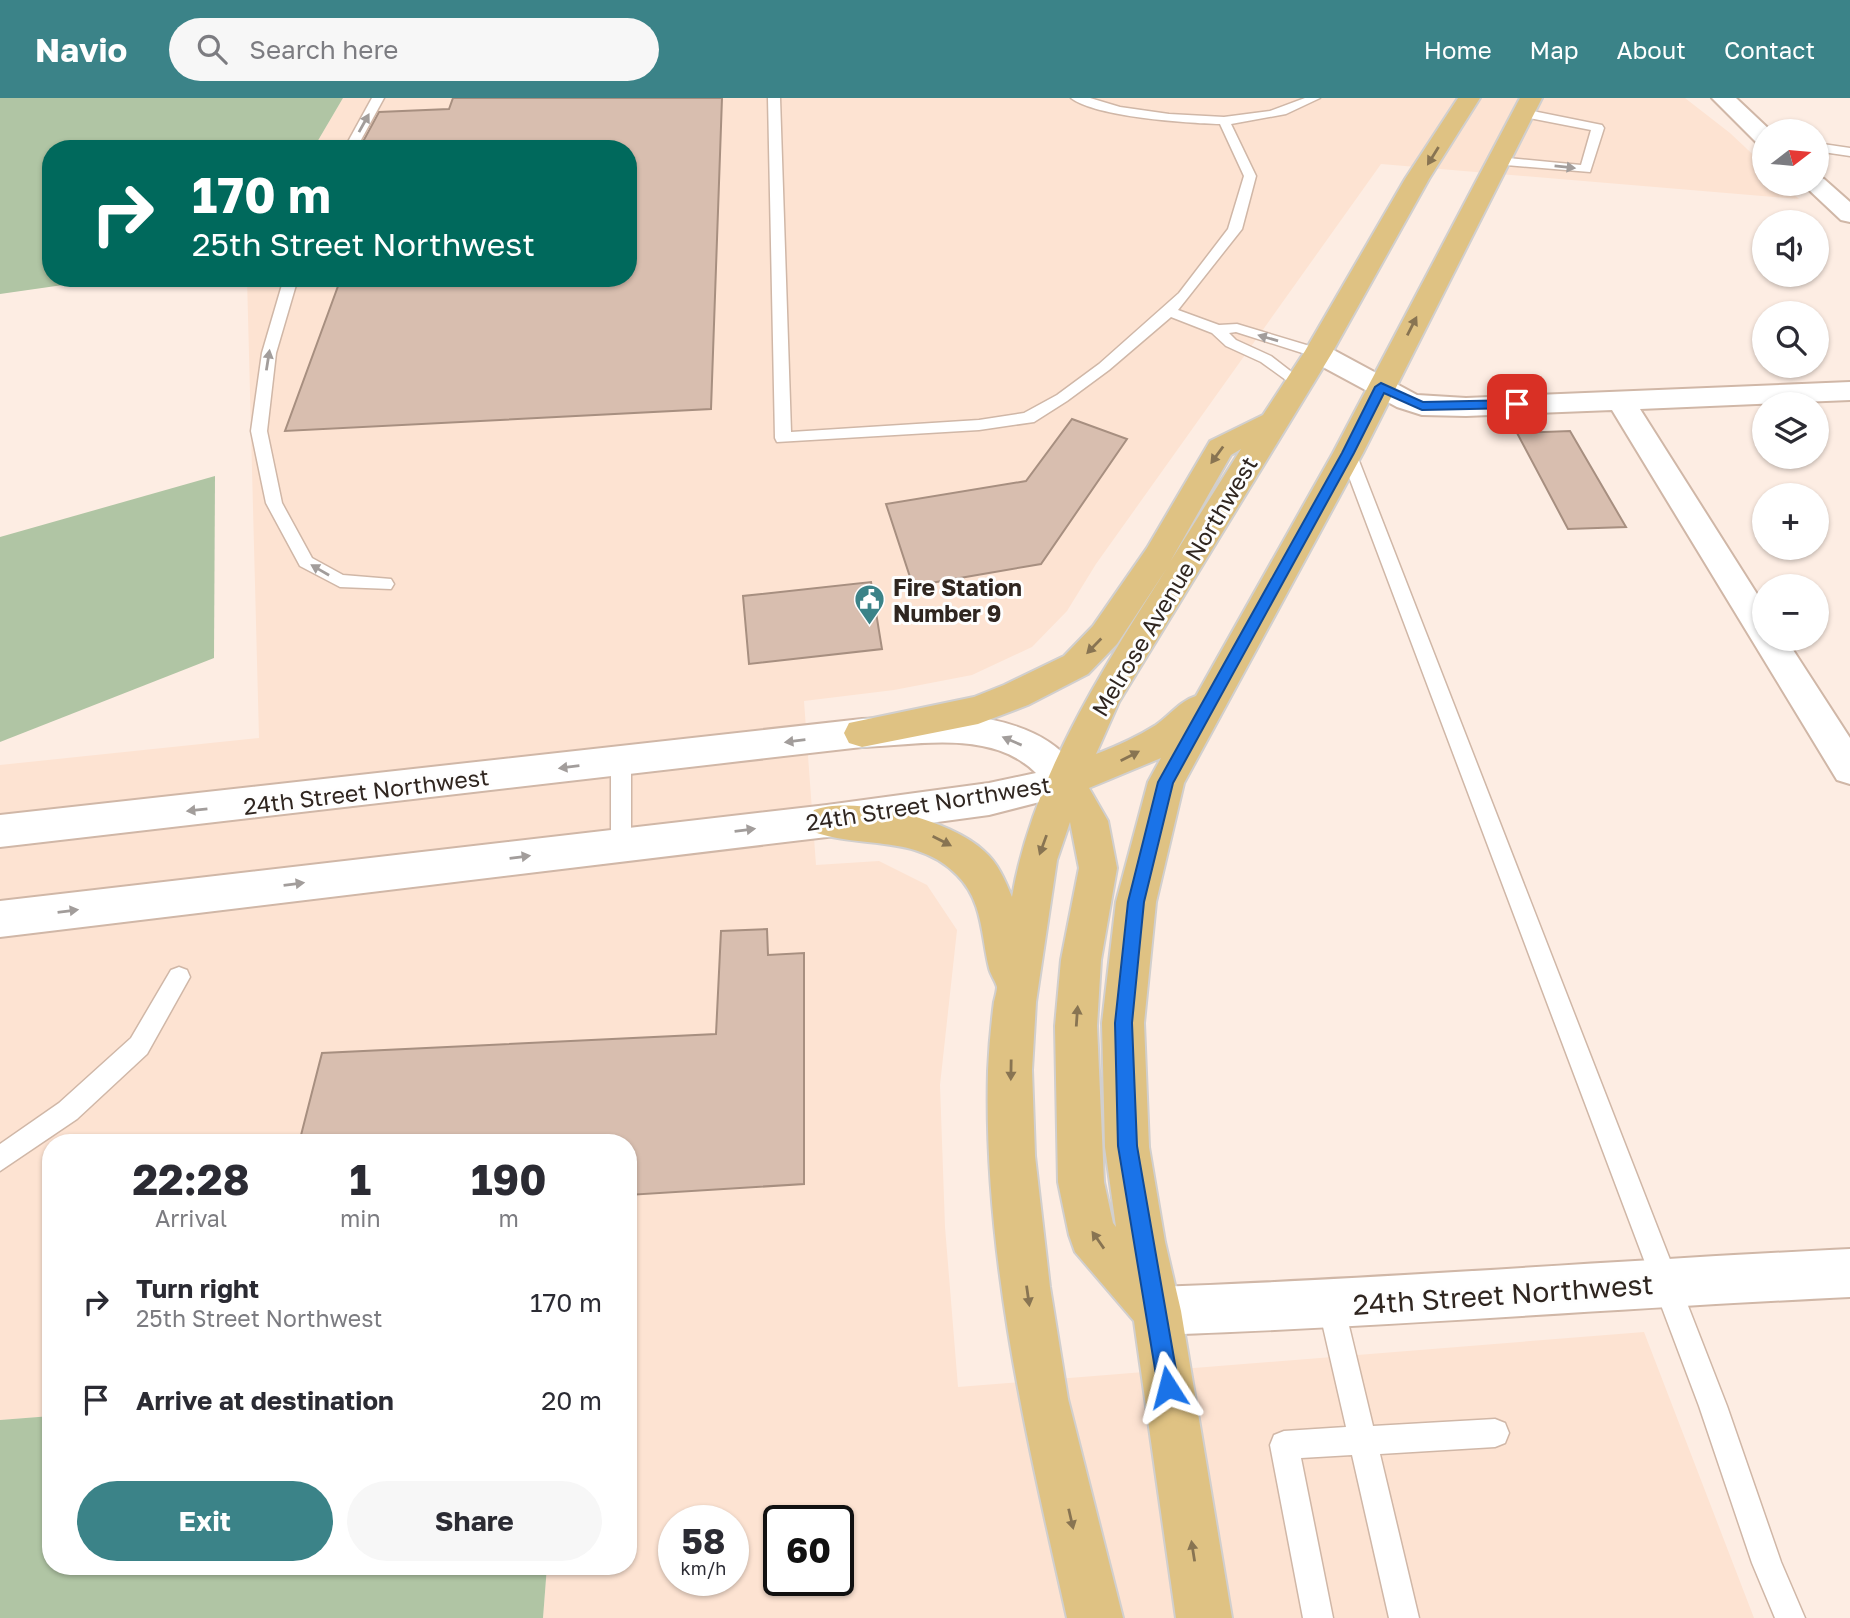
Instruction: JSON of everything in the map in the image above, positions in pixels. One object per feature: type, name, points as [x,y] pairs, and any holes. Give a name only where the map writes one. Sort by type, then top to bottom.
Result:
[{"type":"main road","name":"Melrose Avenue Northwest","points":[[1095,1618],[1043,1399],[1026,1287],[1012,1156],[1010,1070],[1015,1002],[1038,860],[1066,781],[1104,697],[1318,353],[1418,179],[1469,98]]},
{"type":"main road","points":[[1723,100],[1752,126]]},
{"type":"main road","points":[[1204,1618],[1157,1311],[1142,1242],[1128,1146],[1123,1023],[1136,902],[1166,782],[1348,453],[1527,106]]},
{"type":"main road","points":[[1829,196],[1850,215]]},
{"type":"main road","points":[[1318,353],[1422,406],[1850,391]]},
{"type":"main road","points":[[1620,399],[1752,614]]},
{"type":"main road","points":[[862,733],[978,710],[1016,695],[1076,665],[1105,635],[1150,567],[1220,448],[1274,421]]},
{"type":"main road","points":[[1776,651],[1850,769]]},
{"type":"main road","points":[[1157,1311],[1092,1234],[1081,1182],[1076,1026],[1081,960],[1098,868],[1089,821],[1066,781],[1117,762],[1160,740],[1189,720],[1217,688]]},
{"type":"main road","name":"24th Street Northwest","points":[[0,831],[862,733],[971,731],[1007,737],[1042,756],[1066,781]]},
{"type":"main road","name":"24th Street Northwest","points":[[0,919],[827,821],[1001,797],[1066,781]]},
{"type":"main road","points":[[827,821],[899,827],[931,835],[951,845],[974,867],[986,883],[999,912],[1015,1002]]},
{"type":"main road","name":"24th Street Northwest","points":[[1157,1311],[1331,1306],[1666,1282],[1850,1273]]},
{"type":"lane","points":[[355,140],[378,98]]},
{"type":"lane","points":[[774,98],[783,438],[979,425],[1028,418],[1062,398],[1104,367],[1169,312],[1236,229],[1250,176],[1224,121]]},
{"type":"lane","points":[[1077,98],[1119,110],[1169,118],[1224,121],[1259,117],[1299,107],[1314,98]]},
{"type":"lane","points":[[1497,160],[1586,169],[1598,128],[1527,106]]},
{"type":"lane","points":[[1829,149],[1850,152]]},
{"type":"lane","points":[[289,287],[269,353],[259,431],[274,503],[306,562],[340,581],[385,584]]},
{"type":"lane","points":[[1169,312],[1217,330],[1231,343],[1266,359],[1297,383]]},
{"type":"lane","points":[[1217,330],[1237,328],[1318,353]]},
{"type":"lane","points":[[1348,453],[1666,1282],[1713,1406],[1767,1563],[1790,1618]]},
{"type":"lane","points":[[621,761],[621,845]]},
{"type":"lane","points":[[0,1159],[68,1111],[139,1045],[179,977]]},
{"type":"lane","points":[[1331,1306],[1405,1618]]},
{"type":"lane","points":[[1318,1618],[1284,1445],[1495,1433]]},
{"type":"shaded area","points":[[343,98],[1685,98],[1752,154],[1752,195],[1381,164],[1096,564],[1067,611],[1032,647],[972,675],[894,690],[804,701],[816,865],[879,861],[927,885],[957,930],[940,1085],[945,1227],[958,1387],[1644,1332],[1754,1618],[543,1618],[546,1575],[637,1575],[637,1134],[42,1134],[42,1417],[0,1420],[0,765],[259,738],[247,287],[637,287],[637,140],[318,140]]},
{"type":"shaded area","points":[[1763,196],[1796,196],[1799,199]]},
{"type":"green space","points":[[0,98],[343,98],[318,140],[42,140],[42,287],[49,287],[0,294]]},
{"type":"green space","points":[[215,476],[214,658],[0,742],[0,537]]},
{"type":"green space","points":[[42,1417],[42,1575],[546,1575],[543,1618],[0,1618],[0,1420]]},
{"type":"building","points":[[453,98],[722,98],[711,409],[285,431],[338,287],[637,287],[637,140],[364,140],[379,112],[449,109]]},
{"type":"building","points":[[1072,419],[1127,439],[1041,564],[913,586],[886,504],[1026,481]]},
{"type":"building","points":[[1570,431],[1626,527],[1568,529],[1517,433]]},
{"type":"building","points":[[871,582],[882,649],[749,664],[743,596]]},
{"type":"building","points":[[767,929],[768,955],[804,953],[804,1184],[637,1194],[637,1134],[301,1134],[322,1053],[716,1034],[721,931]]},
{"type":"place","name":"Fire Station Number 9","points":[[870,627]]},
{"type":"route","points":[[1168,1387],[1128,1146],[1123,1023],[1136,902],[1166,782],[1348,453],[1381,387],[1422,406],[1517,404]]}]
